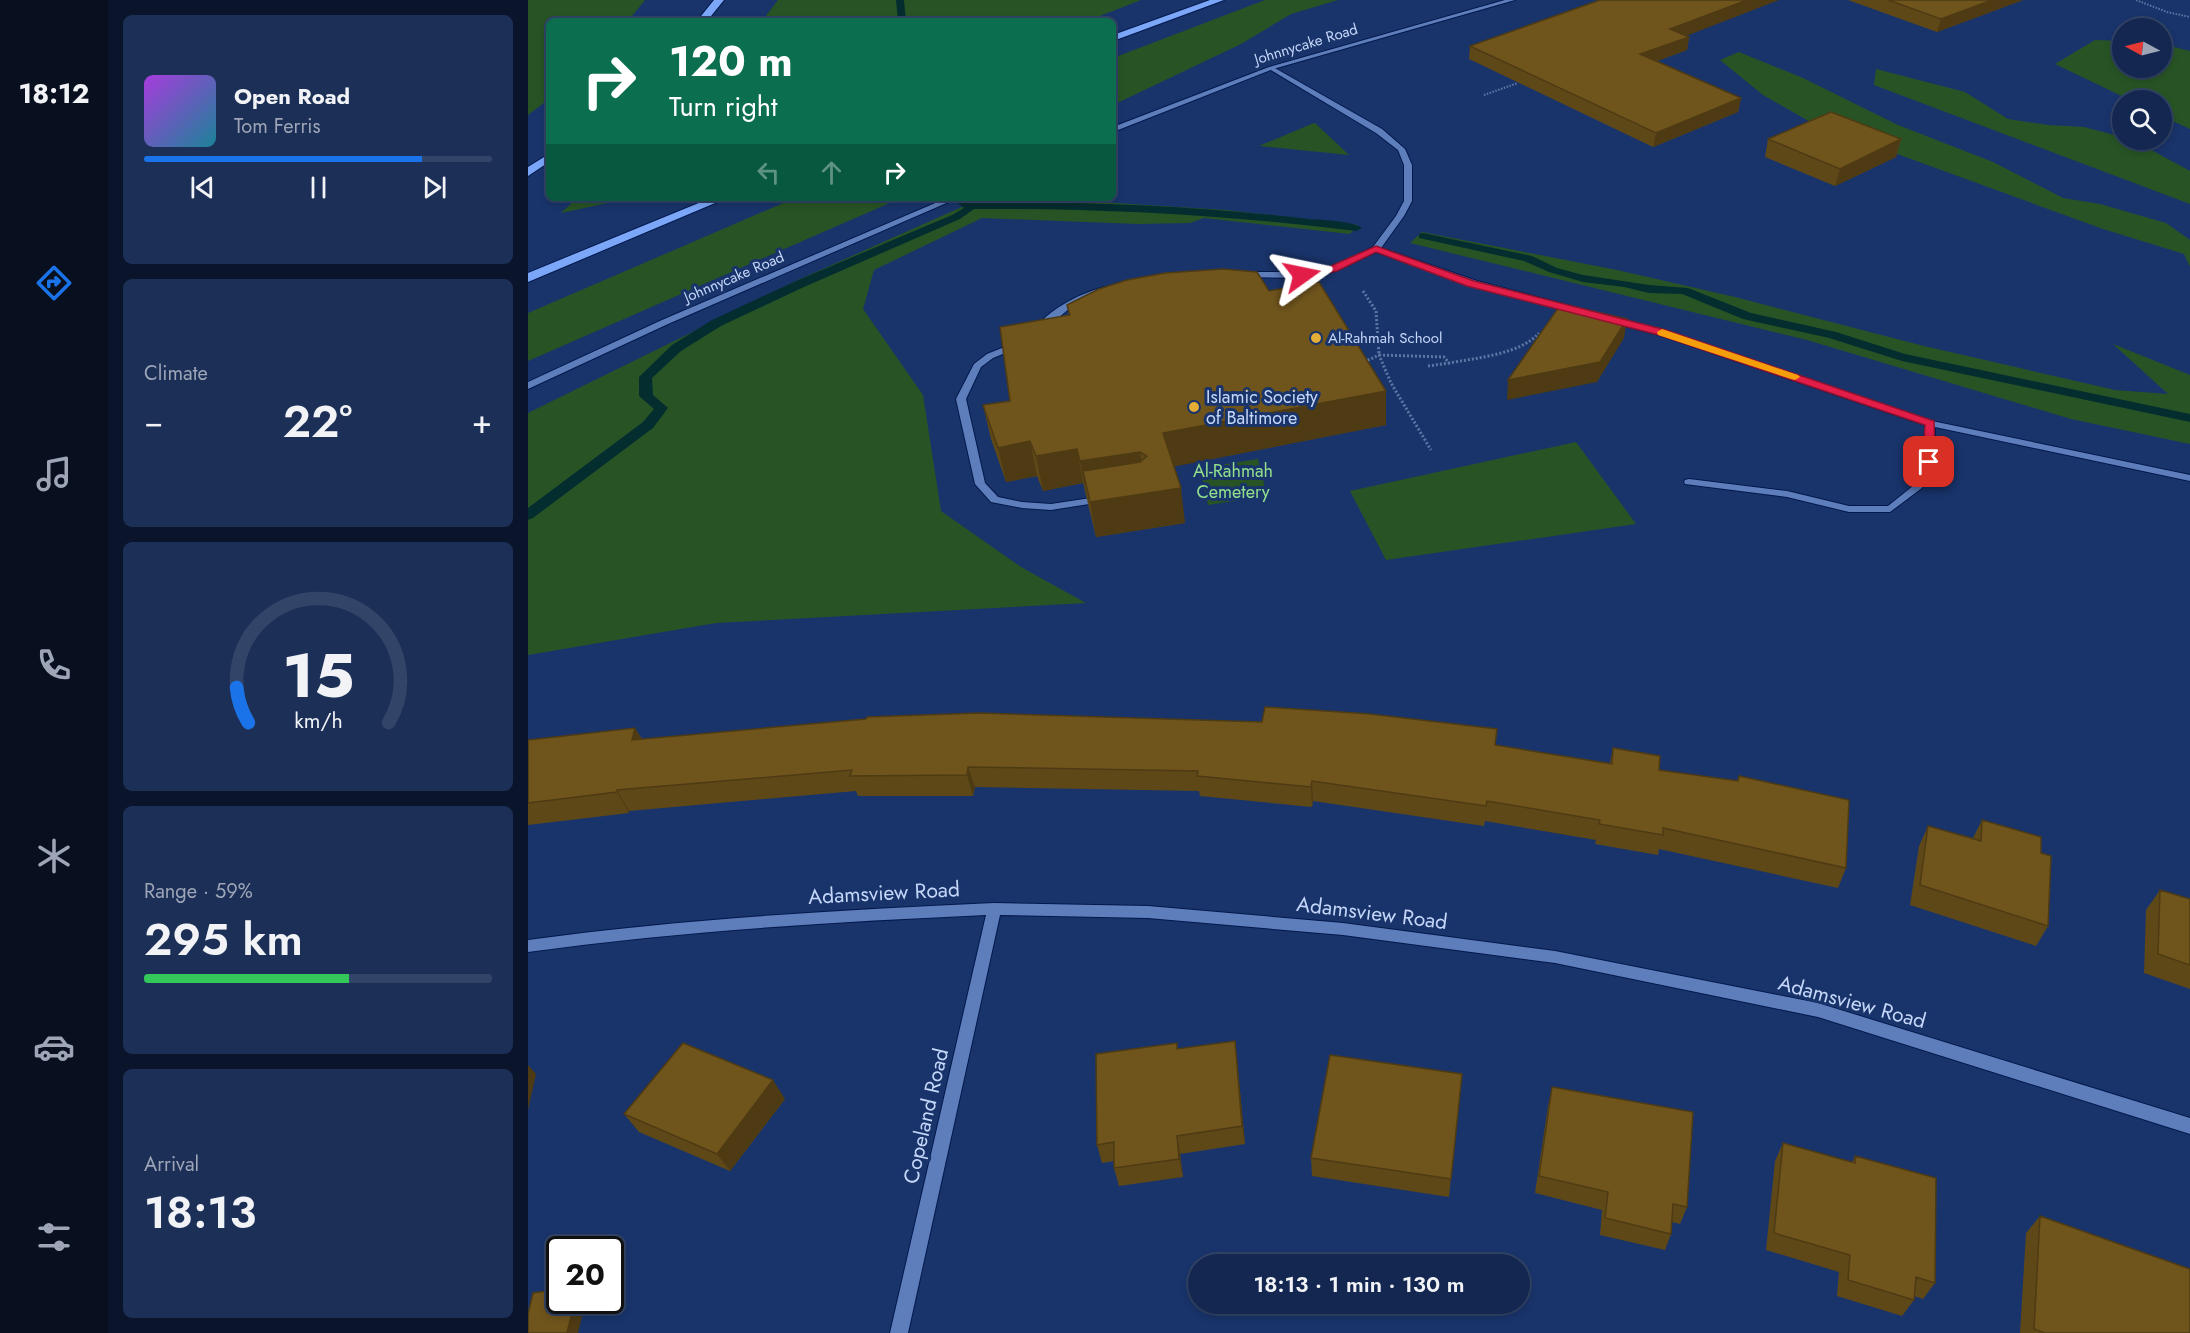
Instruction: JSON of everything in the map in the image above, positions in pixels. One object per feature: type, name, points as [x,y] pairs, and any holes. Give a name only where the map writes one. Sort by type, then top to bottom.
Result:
[{"type":"highway","points":[[704,18],[719,0]]},
{"type":"highway","points":[[1116,37],[1220,0]]},
{"type":"highway","points":[[528,173],[546,159]]},
{"type":"highway","points":[[528,278],[714,201]]},
{"type":"street","name":"Johnnycake Road","points":[[1116,129],[1272,68],[1512,0]]},
{"type":"street","points":[[1234,275],[1302,275],[1333,268],[1376,249],[1408,201],[1408,165],[1401,149],[1379,131],[1272,68]]},
{"type":"street","name":"Johnnycake Road","points":[[528,386],[665,322],[947,201]]},
{"type":"street","points":[[1376,249],[1471,284],[1583,312]]},
{"type":"street","points":[[1109,289],[1088,295],[1054,312],[1028,340],[990,356],[977,366],[961,399],[980,484],[995,500],[1051,507],[1110,498]]},
{"type":"street","points":[[1606,318],[1662,333],[1930,423],[2190,478]]},
{"type":"street","points":[[1689,482],[1787,494],[1849,509],[1890,509],[1917,488],[1929,462],[1930,423]]},
{"type":"street","name":"Adamsview Road","points":[[528,946],[592,937],[839,916],[994,909],[1148,912],[1343,929],[1555,957],[1818,1011],[2190,1126]]},
{"type":"street","name":"Copeland Road","points":[[899,1333],[994,909]]},
{"type":"path","points":[[2136,0],[2167,12],[2190,17]]},
{"type":"path","points":[[1484,95],[1518,83]]},
{"type":"path","points":[[1333,268],[1358,284],[1376,311],[1380,355],[1391,383],[1431,450]]},
{"type":"path","points":[[1428,366],[1486,356],[1530,343],[1561,307]]},
{"type":"path","points":[[1361,363],[1380,355],[1444,357],[1449,363]]},
{"type":"green space","points":[[528,0],[645,0],[630,18],[546,18],[546,101],[528,115]]},
{"type":"green space","points":[[778,0],[1141,0],[1095,18],[764,18]]},
{"type":"green space","points":[[1265,0],[1338,0],[1291,14],[1241,44],[1116,104],[1116,57]]},
{"type":"green space","points":[[2095,40],[2112,41],[2112,78],[2172,78],[2172,46],[2190,51],[2190,129],[2172,121],[2172,90],[2112,91],[2055,64]]},
{"type":"green space","points":[[1739,52],[1803,78],[1898,125],[1993,162],[2063,198],[2100,204],[2166,223],[2190,240],[2190,267],[2184,254],[2103,229],[1812,123],[1763,95],[1720,60]]},
{"type":"green space","points":[[1876,69],[1965,92],[2008,119],[2084,127],[2112,134],[2112,150],[2151,150],[2190,171],[2190,204],[1874,85]]},
{"type":"green space","points":[[1314,123],[1349,155],[1259,146]]},
{"type":"green space","points":[[574,201],[617,201],[561,213]]},
{"type":"green space","points":[[788,201],[894,201],[528,361],[528,313]]},
{"type":"green space","points":[[975,201],[1092,201],[1226,210],[1358,225],[1350,234],[1204,218],[1190,223],[1138,224],[982,218],[874,270],[863,309],[923,395],[941,511],[1021,567],[1086,603],[716,623],[528,655],[528,413],[798,280]]},
{"type":"green space","points":[[1422,232],[1617,270],[1735,297],[1924,346],[2115,390],[2168,394],[2113,344],[2190,375],[2190,444],[2071,419],[1807,340],[1410,243]]},
{"type":"green space","points":[[1576,442],[1636,524],[1386,560],[1350,491]]},
{"type":"green space","name":"Al-Rahmah Cemetery","points":[[1258,459],[1267,496],[1208,505],[1200,468]]},
{"type":"building","points":[[1600,0],[1747,0],[1670,29],[1689,37],[1640,54],[1741,98],[1656,133],[1470,46]]},
{"type":"building","points":[[1888,0],[1992,0],[1941,19]]},
{"type":"building","points":[[1831,112],[1901,139],[1840,169],[1768,139]]},
{"type":"building","name":"Islamic Society of Baltimore","points":[[1223,269],[1257,272],[1269,291],[1319,282],[1386,391],[1163,433],[1181,488],[1090,502],[1083,471],[1140,462],[1147,456],[1140,452],[1080,461],[1077,449],[1036,456],[1030,441],[998,448],[983,405],[1010,401],[1000,327],[1070,315],[1067,305],[1099,289],[1127,280],[1165,273]]},
{"type":"building","points":[[1561,304],[1627,319],[1600,362],[1508,380]]},
{"type":"building","points":[[1265,707],[1370,714],[1497,729],[1495,745],[1612,764],[1613,748],[1660,756],[1659,770],[1738,781],[1739,776],[1849,800],[1846,868],[1663,828],[1663,835],[1599,824],[1600,820],[1487,801],[1486,806],[1312,781],[1311,787],[1197,776],[1198,771],[968,767],[967,775],[850,776],[852,770],[617,790],[617,792],[528,803],[528,740],[635,728],[632,740],[866,719],[867,717],[979,713],[1262,722]]},
{"type":"building","points":[[1982,820],[2041,837],[2041,853],[2051,856],[2048,926],[1920,885],[1928,826],[1981,841]]},
{"type":"building","points":[[2160,890],[2190,899],[2190,965],[2158,954]]},
{"type":"building","points":[[1235,1041],[1242,1126],[1177,1136],[1179,1159],[1114,1168],[1114,1142],[1097,1145],[1096,1054],[1177,1043],[1177,1049]]},
{"type":"building","points":[[683,1043],[773,1080],[717,1154],[624,1114]]},
{"type":"building","points":[[1330,1055],[1462,1074],[1451,1179],[1311,1158]]},
{"type":"building","points":[[1552,1087],[1693,1112],[1687,1207],[1673,1204],[1671,1234],[1605,1218],[1608,1192],[1539,1176]]},
{"type":"building","points":[[1783,1143],[1855,1163],[1855,1156],[1936,1178],[1935,1283],[1916,1277],[1914,1300],[1848,1280],[1850,1255],[1774,1233]]},
{"type":"building","points":[[2040,1216],[2190,1269],[2190,1333],[2045,1333],[2034,1329]]},
{"type":"building","points":[[546,1291],[546,1314],[572,1314],[567,1333],[528,1333],[528,1314],[533,1293]]},
{"type":"waterway","points":[[900,0],[902,18]]},
{"type":"waterway","points":[[963,203],[970,206]]},
{"type":"waterway","points":[[528,515],[648,425],[661,408],[646,396],[645,377],[676,348],[738,312],[956,217],[968,210],[970,206]]},
{"type":"waterway","points":[[970,206],[1183,212],[1269,218],[1356,228]]},
{"type":"waterway","points":[[1423,236],[1528,258],[1553,270],[1583,278],[1624,283],[1649,289],[1684,291],[1747,316],[1832,335],[1902,357],[2190,418]]},
{"type":"slow traffic","points":[[1662,332],[1795,377]]},
{"type":"place","name":"Al-Rahmah School","points":[[1316,338]]},
{"type":"place","name":"Islamic Society of Baltimore","points":[[1194,407]]},
{"type":"route","points":[[1302,275],[1333,268],[1376,249],[1471,284],[1662,333],[1930,423],[1929,462]]}]
